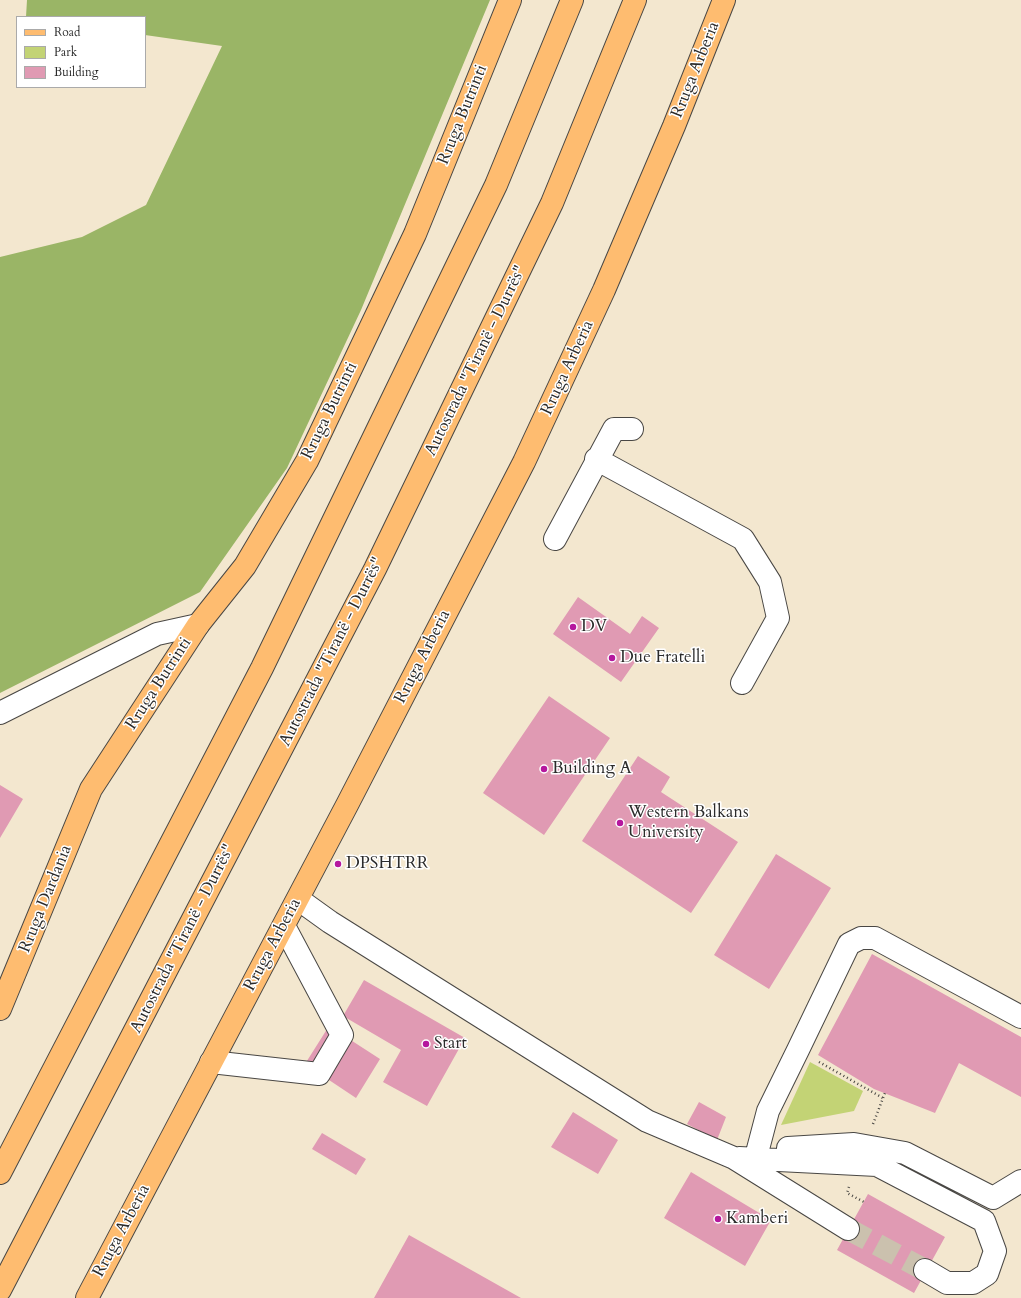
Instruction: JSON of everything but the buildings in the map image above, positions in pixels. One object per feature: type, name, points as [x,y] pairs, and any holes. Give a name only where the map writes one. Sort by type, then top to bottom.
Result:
[{"type":"main road","name":"Rruga Butrinti","points":[[91,788],[198,625],[245,566],[307,461],[415,234],[510,0]]},
{"type":"main road","points":[[0,1173],[262,668],[496,185],[572,0]]},
{"type":"main road","name":"Autostrada \"Tiranë - Durrës\"","points":[[0,1290],[378,562],[552,203],[634,0]]},
{"type":"main road","name":"Rruga Arberia","points":[[87,1298],[284,926],[524,462],[604,290],[662,154],[724,0]]},
{"type":"main road","name":"Rruga Dardania","points":[[0,1009],[91,788]]},
{"type":"lane","points":[[555,539],[596,459],[614,429],[632,429]]},
{"type":"lane","points":[[596,459],[742,539],[746,545],[770,582],[778,618],[742,683]]},
{"type":"lane","points":[[0,714],[157,634],[198,625]]},
{"type":"lane","points":[[298,899],[330,922],[647,1121],[734,1158],[848,1229]]},
{"type":"lane","points":[[211,1062],[319,1074],[342,1034],[284,926]]},
{"type":"lane","points":[[758,1149],[768,1111],[849,944],[862,938],[875,938],[1021,1017]]},
{"type":"lane","points":[[734,1158],[758,1149],[854,1144],[905,1153],[993,1198],[1021,1181]]},
{"type":"lane","points":[[734,1158],[877,1164],[984,1221],[995,1251],[987,1274],[973,1283],[947,1282],[925,1270]]},
{"type":"path","points":[[798,1050],[883,1098]]},
{"type":"green space","points":[[27,0],[490,0],[361,310],[287,468],[200,592],[0,693],[0,257],[82,237],[146,205],[222,46],[146,35],[146,16],[26,16]]},
{"type":"green space","points":[[810,1062],[863,1091],[854,1111],[781,1125]]},
{"type":"tunnel","points":[[848,1229],[925,1270]]},
{"type":"place","name":"DV","points":[[573,627]]},
{"type":"place","name":"Due Fratelli","points":[[612,658]]},
{"type":"place","name":"Building A","points":[[544,769]]},
{"type":"place","name":"Western Balkans University","points":[[620,823]]},
{"type":"place","name":"DPSHTRR","points":[[338,864]]},
{"type":"place","name":"Start","points":[[426,1044]]},
{"type":"place","name":"Kamberi","points":[[718,1219]]}]
